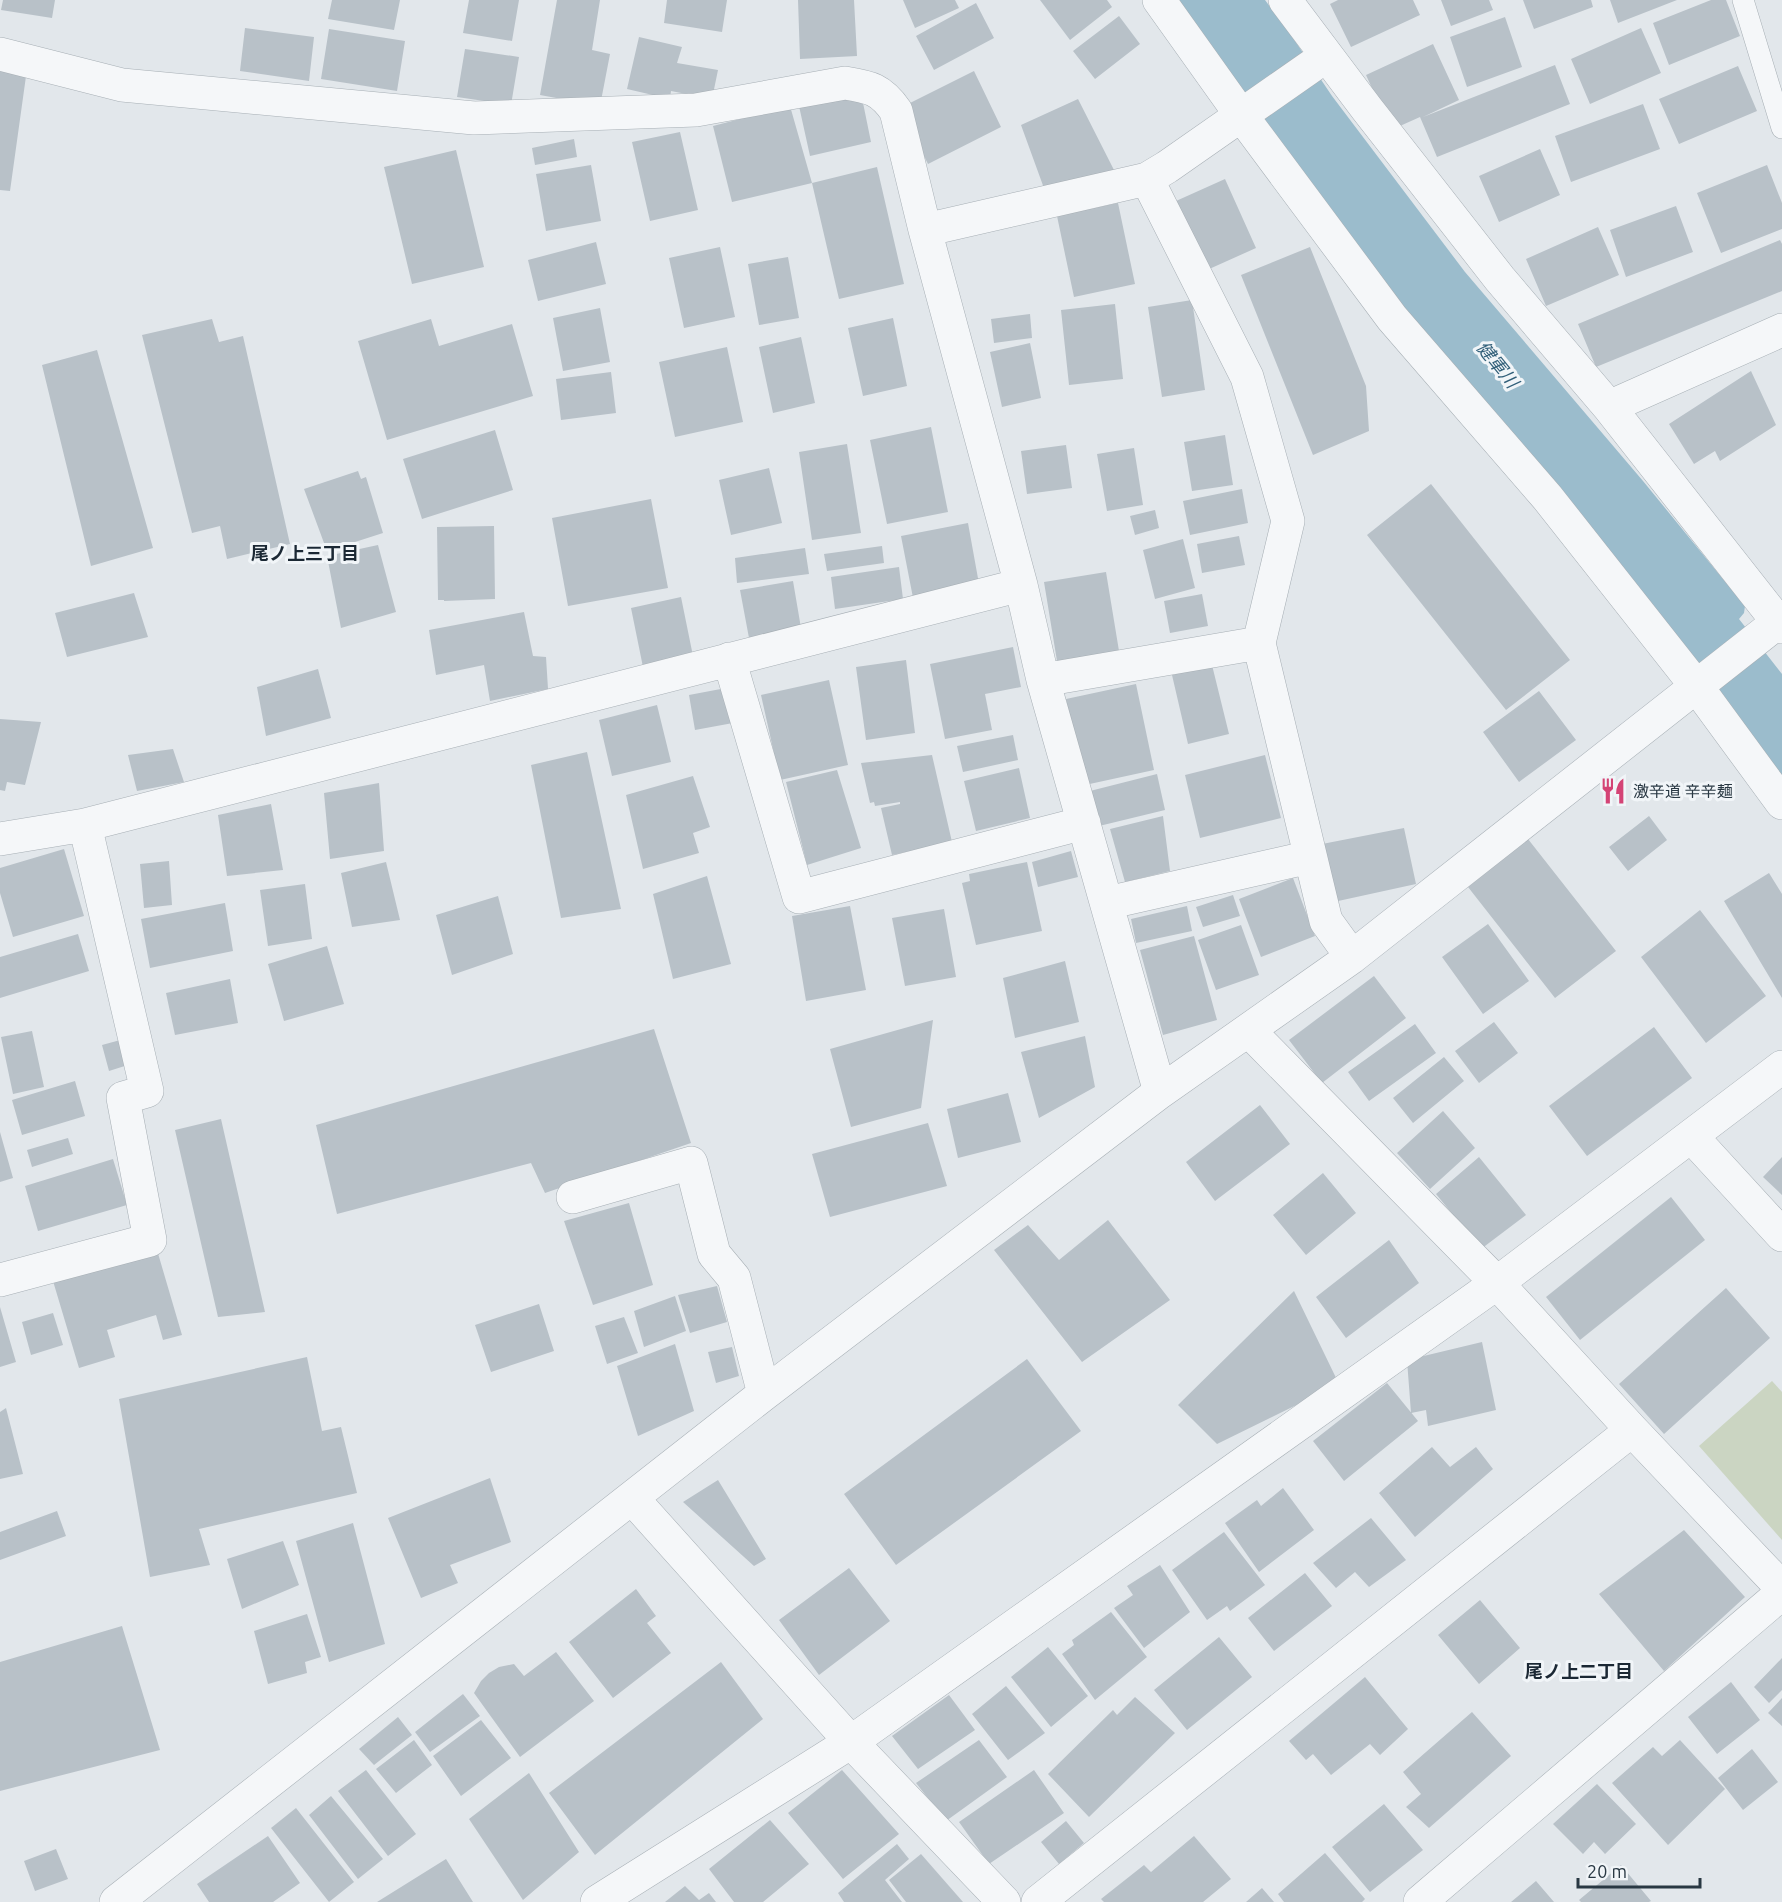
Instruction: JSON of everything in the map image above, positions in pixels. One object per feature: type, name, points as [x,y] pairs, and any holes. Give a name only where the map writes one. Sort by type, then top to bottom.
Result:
[{"type":"street","points":[[1159,0],[1246,111],[1392,318],[1547,497],[1696,687],[1782,803]]},
{"type":"street","points":[[116,1902],[764,1394],[1160,1092],[1352,957],[1781,623],[1609,407],[1500,279],[1285,0]]},
{"type":"street","points":[[0,54],[123,85],[474,118],[696,110],[845,83],[867,86],[887,98],[896,111],[1021,585],[1043,680],[1160,1092]]},
{"type":"street","points":[[926,230],[1147,179],[1326,56]]},
{"type":"street","points":[[1147,179],[1247,377],[1288,521],[1259,644],[1326,921],[1352,957]]},
{"type":"street","points":[[1609,407],[1782,330]]},
{"type":"street","points":[[0,839],[85,825],[1021,585]]},
{"type":"street","points":[[1043,680],[1259,644]]},
{"type":"street","points":[[729,659],[799,897],[1084,823]]},
{"type":"street","points":[[0,1280],[150,1240],[123,1098],[147,1091],[85,825]]},
{"type":"street","points":[[1107,903],[1310,856]]},
{"type":"street","points":[[1249,1030],[1497,1284],[1782,1588]]},
{"type":"street","points":[[597,1902],[851,1742],[1497,1284],[1782,1067]]},
{"type":"street","points":[[1692,1137],[1782,1235]]},
{"type":"street","points":[[573,1197],[691,1163],[714,1254],[734,1278],[764,1394]]},
{"type":"street","points":[[1038,1902],[1632,1430]]},
{"type":"street","points":[[632,1498],[851,1742],[1004,1902]]},
{"type":"street","points":[[1419,1902],[1782,1593]]},
{"type":"lane","points":[[1743,0],[1782,128]]},
{"type":"green space","points":[[1772,1381],[1782,1392],[1782,1540],[1699,1446]]},
{"type":"water","name":"健軍川","points":[[1173,0],[1265,0],[1332,96],[1465,272],[1643,481],[1745,606],[1744,613],[1739,619],[1782,674],[1782,779],[1417,331]]},
{"type":"building","points":[[3,0],[55,0],[52,18],[1,10]]},
{"type":"building","points":[[332,0],[400,0],[394,30],[328,19]]},
{"type":"building","points":[[469,0],[519,0],[512,41],[463,33]]},
{"type":"building","points":[[557,0],[600,0],[592,50],[610,54],[600,106],[540,95]]},
{"type":"building","points":[[667,0],[727,0],[722,32],[664,23]]},
{"type":"building","points":[[798,0],[854,0],[857,56],[800,59]]},
{"type":"building","points":[[903,0],[955,0],[959,8],[915,28]]},
{"type":"building","points":[[1040,0],[1107,0],[1112,7],[1070,40]]},
{"type":"building","points":[[1338,0],[1413,0],[1420,15],[1351,47],[1330,4]]},
{"type":"building","points":[[1441,0],[1489,0],[1493,10],[1451,26]]},
{"type":"building","points":[[1523,0],[1591,0],[1593,7],[1534,29]]},
{"type":"building","points":[[1610,0],[1677,0],[1618,23]]},
{"type":"building","points":[[1711,0],[1726,0],[1740,36],[1669,65],[1653,23]]},
{"type":"building","points":[[976,3],[994,38],[934,70],[916,36]]},
{"type":"building","points":[[1119,16],[1140,44],[1095,79],[1073,51]]},
{"type":"building","points":[[1505,17],[1522,67],[1467,87],[1450,37]]},
{"type":"building","points":[[245,28],[314,37],[309,81],[240,71]]},
{"type":"building","points":[[1641,28],[1661,73],[1590,104],[1571,59]]},
{"type":"building","points":[[329,29],[405,41],[397,91],[321,79]]},
{"type":"building","points":[[639,37],[682,47],[677,63],[718,70],[712,99],[671,91],[670,99],[627,89]]},
{"type":"building","points":[[1433,44],[1459,100],[1423,117],[1555,65],[1570,104],[1437,157],[1420,117],[1391,130],[1366,75]]},
{"type":"building","points":[[465,49],[519,57],[511,105],[457,97]]},
{"type":"building","points":[[0,65],[27,69],[10,191],[0,190]]},
{"type":"building","points":[[1738,66],[1757,111],[1679,144],[1659,99]]},
{"type":"building","points":[[974,71],[1001,127],[928,164],[900,108]]},
{"type":"building","points":[[861,93],[871,142],[810,156],[799,106]]},
{"type":"building","points":[[1078,99],[1114,170],[1045,191],[1021,125]]},
{"type":"building","points":[[1643,104],[1660,149],[1571,182],[1555,136]]},
{"type":"building","points":[[790,106],[812,183],[732,202],[713,126]]},
{"type":"building","points":[[680,132],[698,210],[650,221],[632,142]]},
{"type":"building","points":[[574,139],[577,157],[535,165],[532,148]]},
{"type":"building","points":[[1540,149],[1560,195],[1499,222],[1479,176]]},
{"type":"building","points":[[456,150],[484,267],[412,284],[384,167]]},
{"type":"building","points":[[591,165],[601,221],[546,231],[536,174]]},
{"type":"building","points":[[1767,165],[1782,203],[1782,229],[1721,253],[1697,193]]},
{"type":"building","points":[[877,167],[904,284],[839,299],[812,183]]},
{"type":"building","points":[[1225,179],[1256,248],[1207,270],[1176,201]]},
{"type":"building","points":[[1118,203],[1135,284],[1074,297],[1057,216]]},
{"type":"building","points":[[1676,206],[1693,252],[1626,277],[1610,230]]},
{"type":"building","points":[[1598,227],[1619,275],[1546,306],[1526,259]]},
{"type":"building","points":[[1780,240],[1782,244],[1782,291],[1596,367],[1578,324]]},
{"type":"building","points":[[596,242],[606,284],[538,301],[528,260]]},
{"type":"building","points":[[720,247],[735,317],[684,328],[669,258]]},
{"type":"building","points":[[1310,247],[1366,386],[1369,431],[1313,455],[1241,275]]},
{"type":"building","points":[[788,257],[799,318],[759,325],[748,264]]},
{"type":"building","points":[[1192,300],[1205,390],[1162,397],[1148,307]]},
{"type":"building","points":[[1115,304],[1123,379],[1069,385],[1061,310]]},
{"type":"building","points":[[600,308],[610,362],[563,371],[553,318]]},
{"type":"building","points":[[1030,314],[1032,338],[994,343],[991,319]]},
{"type":"building","points":[[893,318],[907,386],[863,396],[848,328]]},
{"type":"building","points":[[212,319],[219,342],[243,336],[290,544],[227,559],[220,526],[192,533],[142,335]]},
{"type":"building","points":[[431,319],[439,346],[512,324],[533,396],[387,440],[358,341]]},
{"type":"building","points":[[801,337],[815,403],[773,413],[759,347]]},
{"type":"building","points":[[1030,343],[1041,398],[1002,407],[990,352]]},
{"type":"building","points":[[727,347],[743,422],[675,437],[659,362]]},
{"type":"building","points":[[97,350],[153,548],[91,566],[42,365]]},
{"type":"building","points":[[1751,371],[1776,425],[1720,461],[1715,451],[1694,464],[1669,424]]},
{"type":"building","points":[[611,372],[616,413],[561,420],[556,379]]},
{"type":"building","points":[[931,427],[948,512],[887,524],[870,440]]},
{"type":"building","points":[[495,430],[513,490],[422,519],[403,459]]},
{"type":"building","points":[[1225,435],[1233,485],[1192,491],[1184,442]]},
{"type":"building","points":[[847,444],[861,533],[812,540],[799,452]]},
{"type":"building","points":[[1066,445],[1072,488],[1027,494],[1021,451]]},
{"type":"building","points":[[1134,448],[1143,505],[1107,511],[1097,454]]},
{"type":"building","points":[[769,468],[782,523],[731,535],[719,480]]},
{"type":"building","points":[[358,471],[361,479],[366,477],[383,533],[327,551],[304,489]]},
{"type":"building","points":[[1431,484],[1570,660],[1506,710],[1367,535]]},
{"type":"building","points":[[1242,489],[1248,523],[1190,535],[1183,501]]},
{"type":"building","points":[[651,499],[668,588],[568,606],[552,518]]},
{"type":"building","points":[[1155,510],[1159,528],[1135,535],[1130,516]]},
{"type":"building","points":[[968,523],[981,595],[915,608],[901,536]]},
{"type":"building","points":[[494,526],[495,599],[438,600],[437,527]]},
{"type":"building","points":[[1239,536],[1245,565],[1202,573],[1197,544]]},
{"type":"building","points":[[1183,539],[1195,588],[1155,599],[1143,550]]},
{"type":"building","points":[[378,545],[396,612],[341,628],[327,556]]},
{"type":"building","points":[[882,546],[884,563],[827,571],[824,554]]},
{"type":"building","points":[[805,548],[809,574],[737,583],[735,558]]},
{"type":"building","points":[[899,567],[903,599],[835,609],[831,577]]},
{"type":"building","points":[[1106,572],[1119,651],[1057,661],[1044,582]]},
{"type":"building","points":[[793,581],[801,628],[749,638],[740,590]]},
{"type":"building","points":[[134,593],[148,637],[67,657],[55,613]]},
{"type":"building","points":[[1202,594],[1208,626],[1170,633],[1164,601]]},
{"type":"building","points":[[681,597],[694,661],[644,672],[631,608]]},
{"type":"building","points":[[524,612],[533,656],[546,657],[548,689],[490,701],[484,665],[436,675],[429,630]]},
{"type":"building","points":[[1013,647],[1021,687],[985,694],[992,730],[945,739],[930,664]]},
{"type":"building","points":[[906,660],[915,733],[866,740],[856,667]]},
{"type":"building","points":[[1212,665],[1229,734],[1188,744],[1172,675]]},
{"type":"building","points":[[318,669],[331,718],[266,736],[257,687]]},
{"type":"building","points":[[829,680],[848,765],[780,780],[761,695]]},
{"type":"building","points":[[1136,684],[1154,770],[1085,785],[1066,699]]},
{"type":"building","points":[[726,688],[733,723],[695,730],[689,695]]},
{"type":"building","points":[[1539,691],[1576,740],[1519,782],[1483,732]]},
{"type":"building","points":[[657,705],[671,762],[612,776],[599,720]]},
{"type":"building","points":[[0,719],[41,722],[25,785],[7,782],[5,791],[0,790]]},
{"type":"building","points":[[1013,735],[1018,760],[963,772],[957,746]]},
{"type":"building","points":[[173,749],[184,782],[137,791],[128,755]]},
{"type":"building","points":[[587,752],[621,909],[561,918],[531,765]]},
{"type":"building","points":[[932,755],[952,842],[892,855],[881,808],[900,804],[900,802],[875,806],[874,802],[870,803],[861,763]]},
{"type":"building","points":[[1265,755],[1281,818],[1200,838],[1185,775]]},
{"type":"building","points":[[1019,768],[1030,818],[976,831],[964,781]]},
{"type":"building","points":[[837,770],[861,848],[807,865],[786,782]]},
{"type":"building","points":[[1157,774],[1165,810],[1095,827],[1086,792]]},
{"type":"building","points":[[693,776],[710,827],[693,833],[699,853],[643,869],[626,795]]},
{"type":"building","points":[[379,783],[384,851],[330,859],[324,793]]},
{"type":"building","points":[[271,804],[283,870],[227,876],[218,815]]},
{"type":"building","points":[[1163,816],[1170,871],[1125,882],[1110,829]]},
{"type":"building","points":[[1649,816],[1667,840],[1628,871],[1609,847]]},
{"type":"building","points":[[1404,828],[1416,884],[1329,903],[1317,845]]},
{"type":"building","points":[[1528,839],[1616,951],[1555,998],[1468,887]]},
{"type":"building","points":[[64,849],[84,916],[13,937],[0,893],[0,868]]},
{"type":"building","points":[[1071,851],[1078,877],[1038,887],[1032,862]]},
{"type":"building","points":[[169,861],[172,905],[144,908],[140,864]]},
{"type":"building","points":[[386,862],[400,920],[352,927],[341,873]]},
{"type":"building","points":[[1027,862],[1042,931],[976,945],[962,883],[970,881],[969,874]]},
{"type":"building","points":[[1769,873],[1782,894],[1782,998],[1724,901]]},
{"type":"building","points":[[707,876],[731,964],[673,979],[653,894]]},
{"type":"building","points":[[1293,878],[1315,936],[1261,957],[1239,899]]},
{"type":"building","points":[[305,884],[312,939],[268,946],[260,890]]},
{"type":"building","points":[[1233,895],[1240,916],[1203,927],[1196,907]]},
{"type":"building","points":[[498,896],[513,954],[452,975],[436,915]]},
{"type":"building","points":[[225,903],[233,951],[150,968],[141,919]]},
{"type":"building","points":[[850,906],[866,990],[806,1001],[792,916]]},
{"type":"building","points":[[1187,906],[1192,931],[1136,943],[1131,919]]},
{"type":"building","points":[[944,909],[956,977],[905,986],[892,918]]},
{"type":"building","points":[[1700,910],[1766,996],[1706,1043],[1641,957]]},
{"type":"building","points":[[1488,924],[1529,981],[1483,1014],[1442,957]]},
{"type":"building","points":[[1241,925],[1259,975],[1216,990],[1198,940]]},
{"type":"building","points":[[78,934],[89,971],[0,998],[0,957]]},
{"type":"building","points":[[1194,936],[1217,1020],[1163,1035],[1140,950]]},
{"type":"building","points":[[327,946],[344,1004],[284,1021],[268,964]]},
{"type":"building","points":[[1065,961],[1079,1022],[1015,1038],[1003,978]]},
{"type":"building","points":[[1374,976],[1406,1018],[1322,1083],[1289,1040]]},
{"type":"building","points":[[230,979],[238,1023],[175,1035],[166,993]]},
{"type":"building","points":[[933,1020],[921,1108],[851,1127],[830,1049]]},
{"type":"building","points":[[1494,1022],[1518,1053],[1479,1083],[1455,1051]]},
{"type":"building","points":[[1415,1024],[1436,1053],[1369,1101],[1348,1072]]},
{"type":"building","points":[[1654,1027],[1692,1078],[1587,1156],[1549,1106]]},
{"type":"building","points":[[654,1029],[691,1143],[545,1193],[531,1163],[337,1214],[316,1125]]},
{"type":"building","points":[[32,1031],[44,1087],[13,1094],[1,1037]]},
{"type":"building","points":[[1085,1036],[1095,1087],[1039,1118],[1021,1052]]},
{"type":"building","points":[[124,1039],[131,1064],[109,1071],[102,1045]]},
{"type":"building","points":[[1444,1057],[1464,1081],[1413,1123],[1393,1098]]},
{"type":"building","points":[[75,1081],[85,1116],[22,1135],[12,1100]]},
{"type":"building","points":[[1008,1093],[1021,1142],[958,1158],[947,1109]]},
{"type":"building","points":[[1260,1105],[1290,1144],[1215,1201],[1186,1162]]},
{"type":"building","points":[[1443,1111],[1475,1148],[1430,1189],[1397,1153]]},
{"type":"building","points":[[221,1119],[265,1312],[218,1317],[175,1130]]},
{"type":"building","points":[[928,1123],[947,1186],[830,1217],[812,1154]]},
{"type":"building","points":[[0,1132],[13,1178],[0,1182]]},
{"type":"building","points":[[68,1138],[73,1154],[32,1167],[27,1150]]},
{"type":"building","points":[[1479,1157],[1526,1215],[1481,1249],[1436,1194]]},
{"type":"building","points":[[1782,1157],[1782,1195],[1763,1177]]},
{"type":"building","points":[[113,1159],[127,1205],[38,1231],[25,1186]]},
{"type":"building","points":[[1323,1173],[1356,1213],[1306,1255],[1273,1215]]},
{"type":"building","points":[[1671,1197],[1705,1240],[1580,1340],[1546,1297]]},
{"type":"building","points":[[629,1203],[653,1285],[593,1305],[564,1221]]},
{"type":"building","points":[[1108,1220],[1170,1300],[1082,1362],[994,1250],[1028,1225],[1059,1260]]},
{"type":"building","points":[[1389,1240],[1419,1283],[1346,1338],[1316,1297]]},
{"type":"building","points":[[157,1250],[182,1335],[163,1340],[156,1315],[107,1330],[115,1357],[79,1368],[53,1281]]},
{"type":"building","points":[[717,1286],[727,1322],[690,1333],[678,1295]]},
{"type":"building","points":[[1726,1288],[1770,1338],[1664,1434],[1619,1384]]},
{"type":"building","points":[[1294,1291],[1339,1384],[1217,1444],[1178,1405]]},
{"type":"building","points":[[675,1296],[686,1331],[644,1347],[634,1311]]},
{"type":"building","points":[[539,1304],[554,1351],[491,1372],[475,1325]]},
{"type":"building","points":[[0,1307],[16,1362],[0,1367]]},
{"type":"building","points":[[53,1313],[63,1345],[31,1355],[22,1322]]},
{"type":"building","points":[[624,1317],[638,1353],[607,1364],[595,1326]]},
{"type":"building","points":[[1482,1342],[1496,1410],[1428,1426],[1426,1410],[1411,1413],[1407,1360]]},
{"type":"building","points":[[675,1344],[694,1411],[638,1436],[617,1366]]},
{"type":"building","points":[[732,1347],[739,1376],[716,1383],[708,1352]]},
{"type":"building","points":[[307,1357],[322,1431],[341,1427],[357,1493],[199,1529],[210,1565],[150,1577],[119,1399]]},
{"type":"building","points":[[1027,1359],[1081,1431],[896,1565],[844,1494]]},
{"type":"building","points":[[1387,1383],[1418,1421],[1344,1481],[1313,1441]]},
{"type":"building","points":[[6,1408],[23,1474],[0,1479],[0,1412]]},
{"type":"building","points":[[1432,1447],[1450,1467],[1476,1447],[1493,1469],[1415,1537],[1379,1493]]},
{"type":"building","points":[[490,1478],[511,1542],[450,1565],[458,1583],[421,1598],[388,1518]]},
{"type":"building","points":[[718,1480],[766,1559],[754,1566],[683,1502]]},
{"type":"building","points":[[1283,1488],[1314,1530],[1259,1572],[1225,1523],[1257,1500],[1261,1506]]},
{"type":"building","points":[[57,1511],[66,1536],[0,1560],[0,1532]]},
{"type":"building","points":[[1371,1518],[1406,1560],[1369,1587],[1355,1572],[1336,1588],[1313,1563]]},
{"type":"building","points":[[353,1523],[385,1644],[329,1662],[296,1541]]},
{"type":"building","points":[[1684,1530],[1745,1597],[1664,1671],[1599,1594]]},
{"type":"building","points":[[1224,1532],[1265,1585],[1230,1611],[1227,1606],[1207,1620],[1172,1570]]},
{"type":"building","points":[[283,1541],[299,1585],[242,1609],[227,1559]]},
{"type":"building","points":[[1160,1565],[1190,1612],[1144,1648],[1114,1608],[1133,1595],[1127,1586]]},
{"type":"building","points":[[849,1568],[890,1621],[819,1675],[779,1620]]},
{"type":"building","points":[[1305,1573],[1332,1606],[1274,1651],[1248,1618]]},
{"type":"building","points":[[636,1589],[656,1616],[647,1623],[671,1653],[613,1698],[569,1642]]},
{"type":"building","points":[[1480,1600],[1520,1648],[1479,1684],[1438,1635]]},
{"type":"building","points":[[1111,1612],[1147,1657],[1095,1700],[1062,1654],[1074,1645],[1072,1640]]},
{"type":"building","points":[[307,1614],[321,1657],[305,1662],[307,1673],[268,1684],[254,1631]]},
{"type":"building","points":[[122,1626],[160,1750],[0,1791],[0,1662]]},
{"type":"building","points":[[1219,1637],[1252,1677],[1187,1730],[1154,1690]]},
{"type":"building","points":[[1048,1647],[1088,1696],[1051,1727],[1011,1677]]},
{"type":"building","points":[[556,1652],[594,1701],[520,1757],[474,1693],[481,1681],[499,1667],[514,1664],[524,1676]]},
{"type":"building","points":[[1782,1658],[1782,1690],[1769,1703],[1754,1687]]},
{"type":"building","points":[[721,1662],[763,1719],[595,1855],[549,1793]]},
{"type":"building","points":[[1365,1677],[1408,1729],[1380,1755],[1370,1744],[1331,1775],[1313,1754],[1306,1760],[1289,1741]]},
{"type":"building","points":[[1731,1682],[1760,1720],[1717,1754],[1688,1717]]},
{"type":"building","points":[[1006,1686],[1045,1733],[1008,1760],[972,1714]]},
{"type":"building","points":[[463,1694],[480,1716],[430,1752],[415,1732]]},
{"type":"building","points":[[949,1695],[975,1730],[918,1769],[892,1736]]},
{"type":"building","points":[[1135,1697],[1175,1733],[1089,1817],[1048,1774],[1113,1710],[1117,1715]]},
{"type":"building","points":[[1782,1698],[1782,1726],[1768,1713]]},
{"type":"building","points":[[1472,1712],[1511,1756],[1429,1828],[1406,1807],[1421,1794],[1403,1772]]},
{"type":"building","points":[[398,1717],[412,1735],[374,1765],[359,1749]]},
{"type":"building","points":[[481,1720],[511,1758],[461,1796],[433,1756]]},
{"type":"building","points":[[414,1740],[432,1765],[396,1793],[376,1769]]},
{"type":"building","points":[[979,1740],[1007,1777],[946,1821],[916,1783]]},
{"type":"building","points":[[1680,1740],[1725,1789],[1668,1845],[1612,1783],[1653,1747],[1662,1756]]},
{"type":"building","points":[[1752,1749],[1778,1782],[1743,1810],[1718,1778]]},
{"type":"building","points":[[366,1770],[416,1834],[388,1856],[338,1791]]},
{"type":"building","points":[[842,1770],[899,1834],[843,1879],[788,1813]]},
{"type":"building","points":[[1034,1770],[1064,1813],[989,1864],[959,1822]]},
{"type":"building","points":[[529,1773],[579,1852],[523,1900],[469,1819]]},
{"type":"building","points":[[1597,1784],[1636,1824],[1605,1854],[1594,1842],[1583,1854],[1553,1824]]},
{"type":"building","points":[[331,1796],[383,1859],[358,1879],[309,1815]]},
{"type":"building","points":[[1384,1804],[1423,1850],[1370,1892],[1332,1847]]},
{"type":"building","points":[[296,1808],[354,1882],[329,1902],[271,1828]]},
{"type":"building","points":[[770,1820],[809,1864],[763,1902],[734,1902],[709,1869]]},
{"type":"building","points":[[1066,1821],[1084,1843],[1059,1864],[1041,1842]]},
{"type":"building","points":[[268,1836],[300,1883],[273,1902],[209,1902],[197,1884]]},
{"type":"building","points":[[1194,1836],[1231,1879],[1203,1902],[1104,1902],[1101,1899],[1144,1865],[1151,1872]]},
{"type":"building","points":[[897,1844],[909,1859],[885,1880],[902,1902],[844,1902],[838,1893]]},
{"type":"building","points":[[56,1849],[68,1879],[35,1891],[24,1861]]},
{"type":"building","points":[[1325,1853],[1365,1899],[1362,1902],[1284,1902],[1278,1894]]},
{"type":"building","points":[[921,1854],[963,1902],[906,1902],[889,1880]]},
{"type":"building","points":[[446,1859],[473,1902],[377,1902]]},
{"type":"building","points":[[1621,1865],[1651,1901],[1581,1902],[1579,1900]]},
{"type":"building","points":[[1536,1881],[1554,1902],[1511,1902]]},
{"type":"building","points":[[685,1886],[699,1900],[709,1893],[716,1902],[665,1902]]},
{"type":"building","points":[[1262,1888],[1274,1902],[1246,1902]]},
{"type":"place","name":"激辛道 辛辛麺","points":[[1613,791]]},
{"type":"district","name":"尾ノ上三丁目","points":[[305,553]]},
{"type":"district","name":"尾ノ上二丁目","points":[[1579,1671]]}]
